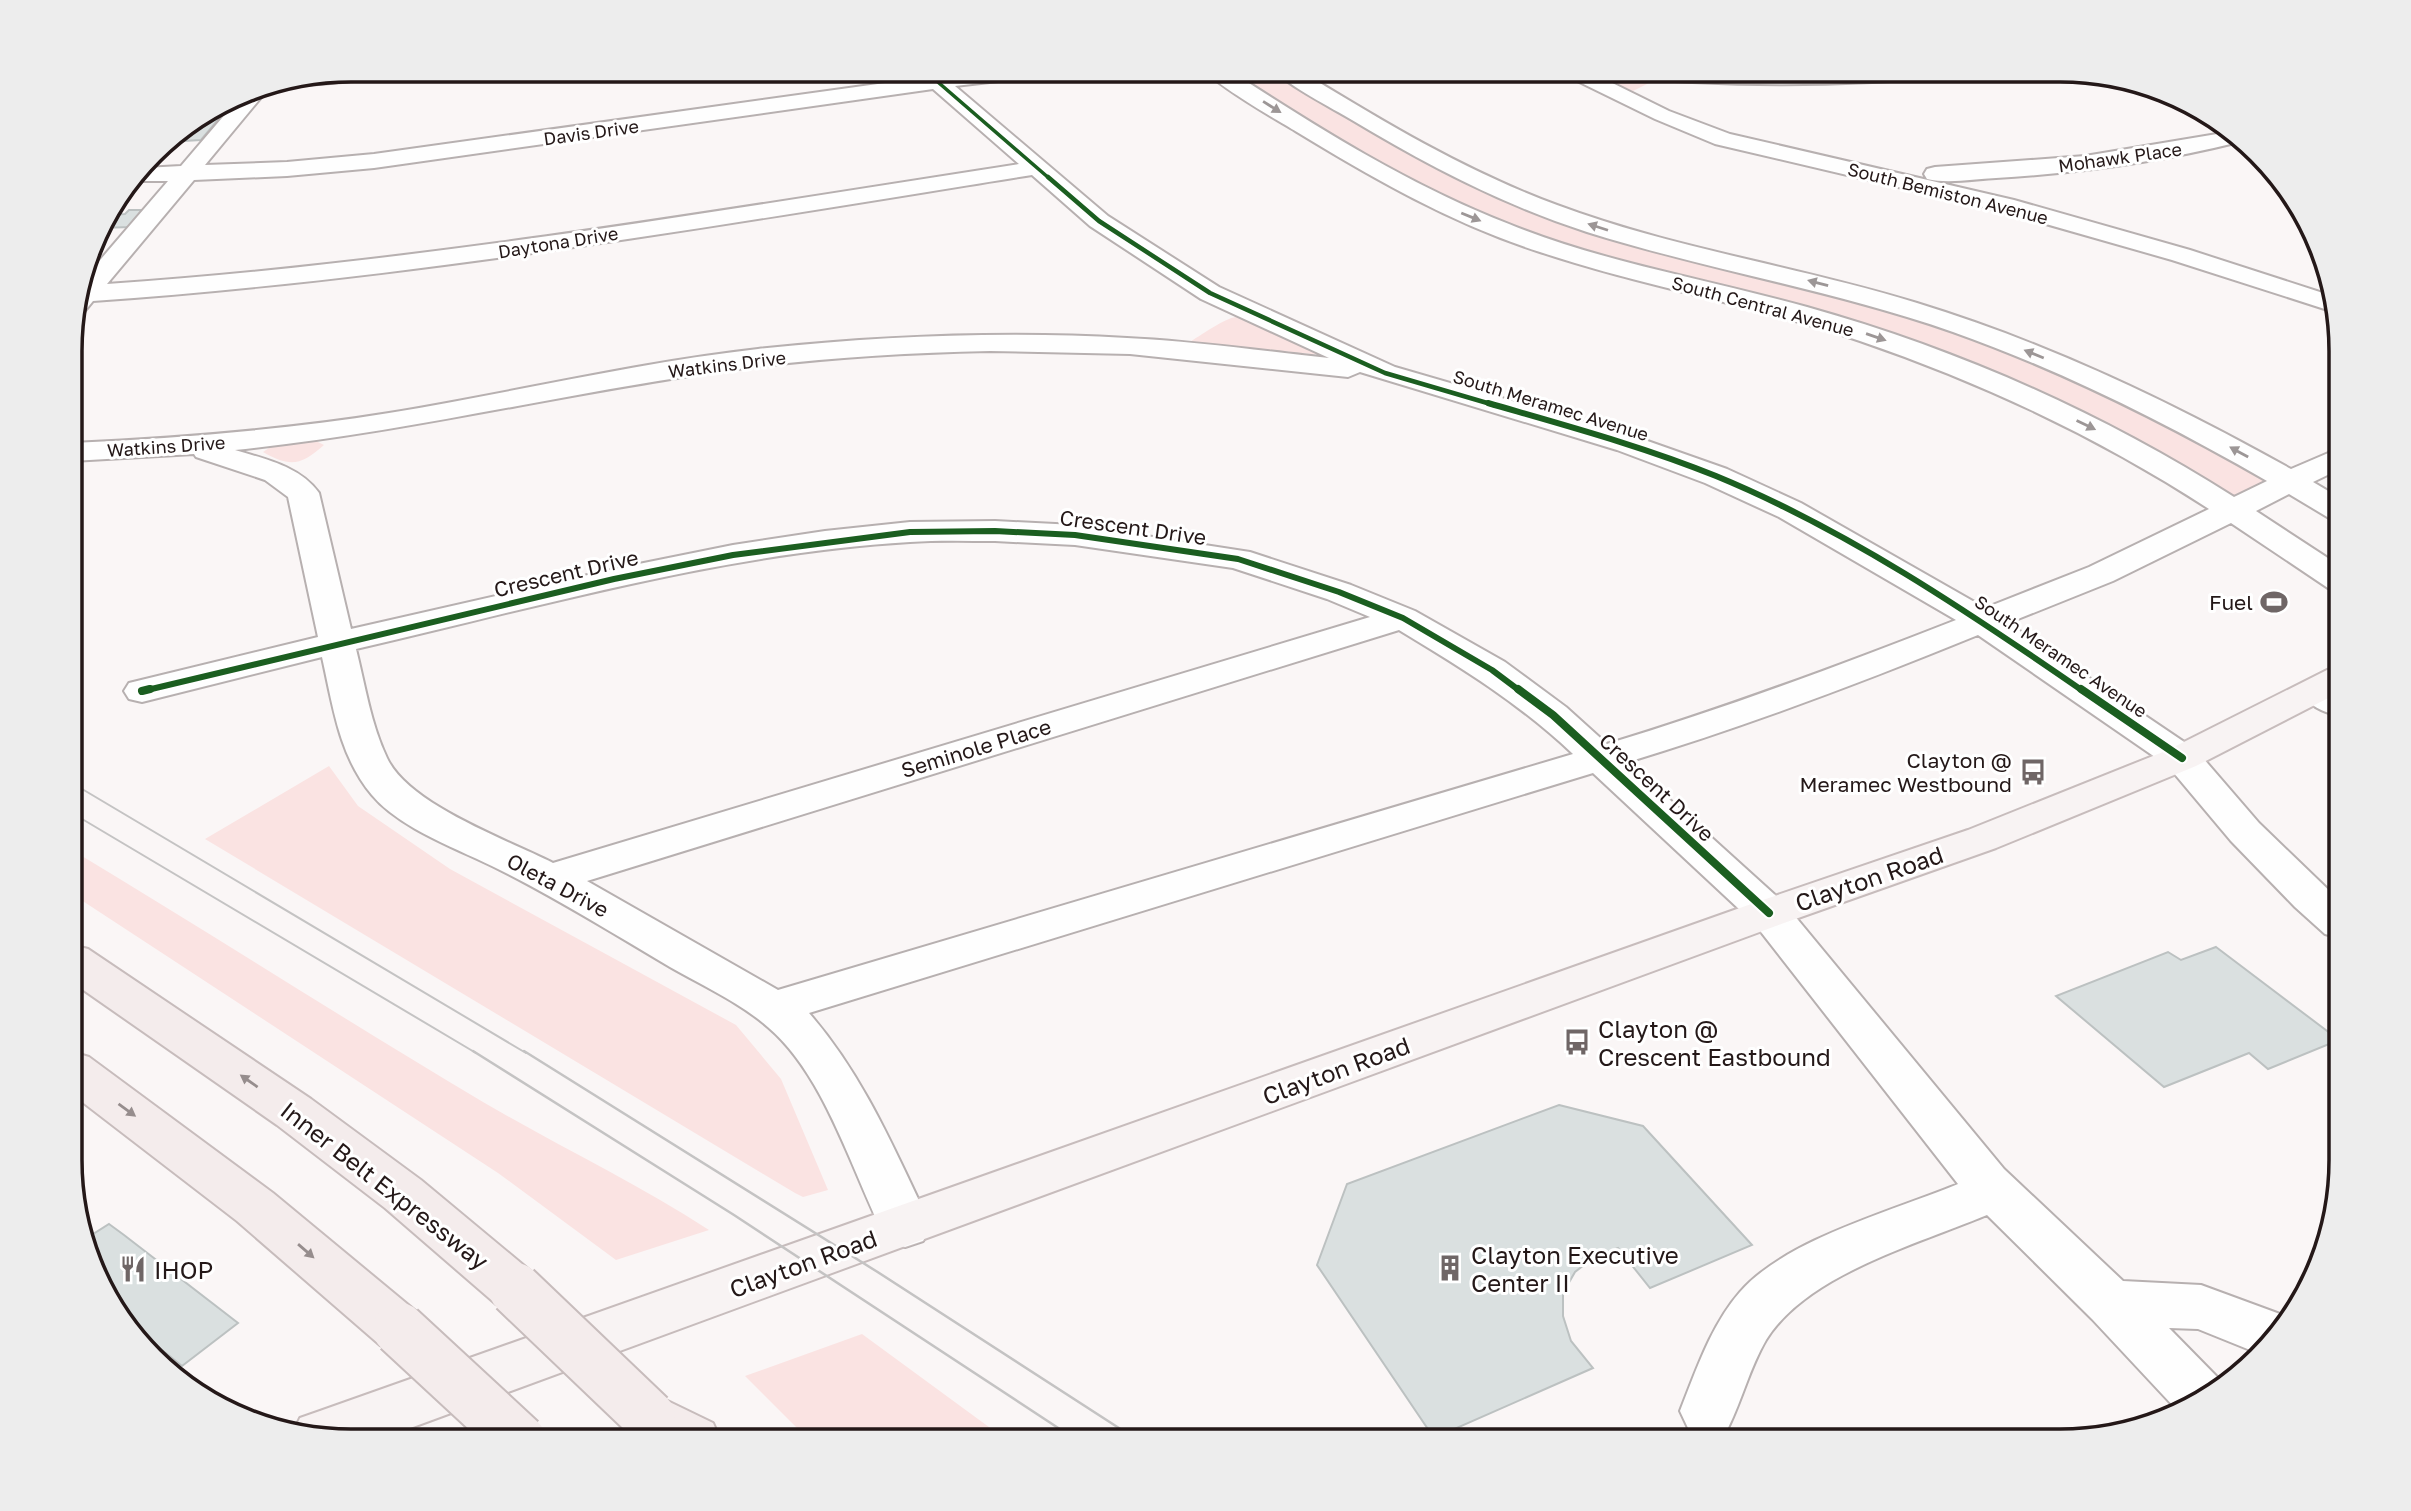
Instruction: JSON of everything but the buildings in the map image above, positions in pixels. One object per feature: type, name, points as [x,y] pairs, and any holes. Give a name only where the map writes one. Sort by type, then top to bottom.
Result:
[{"type":"highway","name":"Inner Belt Expressway","points":[[82,967],[305,1120],[403,1194],[515,1289],[667,1429]]},
{"type":"highway","points":[[82,1077],[255,1207],[399,1329],[507,1429]]},
{"type":"main road","name":"Clayton Road","points":[[341,1428],[1982,839],[2182,758],[2329,693]]},
{"type":"street","name":"Davis Drive","points":[[149,175],[287,169],[454,152],[893,82]]},
{"type":"street","name":"South Meramec Avenue","points":[[938,82],[1211,317],[1385,373],[1628,444],[1716,476],[1790,510],[1871,554],[1983,622],[2182,758],[2245,832],[2329,904]]},
{"type":"street","name":"South Central Avenue","points":[[1234,82],[1368,167],[1450,209],[1544,246],[1606,266],[1812,316],[1942,361],[2012,389],[2090,426],[2157,463],[2329,573]]},
{"type":"street","name":"South Central Avenue","points":[[1305,82],[1443,165],[1503,192],[1604,229],[1896,304],[2003,342],[2161,411],[2290,480],[2329,504]]},
{"type":"street","name":"South Bemiston Avenue","points":[[1596,82],[1662,115],[1723,139],[2006,205],[2181,255],[2324,302]]},
{"type":"street","points":[[1644,104],[1641,98],[1649,89],[1674,82]]},
{"type":"street","points":[[90,286],[245,105]]},
{"type":"street","name":"Mohawk Place","points":[[1878,174],[2005,172],[2139,156],[2224,139]]},
{"type":"street","name":"Daytona Drive","points":[[87,297],[419,264],[1035,167]]},
{"type":"street","points":[[2005,172],[1990,178],[1987,184],[1989,190],[2006,205]]},
{"type":"street","points":[[1130,346],[1171,340],[1211,317]]},
{"type":"street","name":"Watkins Drive","points":[[82,452],[291,436],[388,422],[644,375],[769,357],[878,347],[1001,343],[1130,346],[1385,373]]},
{"type":"street","points":[[185,446],[228,456],[276,473],[303,493],[306,473],[320,454],[347,437],[388,422]]},
{"type":"street","points":[[772,1008],[1710,725],[1840,678],[2101,574],[2329,462]]},
{"type":"street","name":"Oleta Drive","points":[[303,493],[355,723],[368,760],[387,789],[417,812],[550,878],[786,1017],[814,1050],[845,1097],[905,1226]]},
{"type":"street","name":"Crescent Drive","points":[[142,691],[337,643],[733,555],[910,532],[995,531],[1075,535],[1238,559],[1339,592],[1403,618],[1492,670],[1553,715],[1769,914],[1994,1191],[2111,1303],[2195,1392]]},
{"type":"street","name":"Seminole Place","points":[[550,878],[1403,618]]},
{"type":"street","points":[[1708,1411],[1730,1359],[1750,1323],[1767,1300],[1798,1274],[1842,1253],[1994,1191]]},
{"type":"street","points":[[2111,1303],[2201,1307],[2266,1332]]},
{"type":"shaded area","points":[[1235,82],[1306,82],[1502,192],[2003,342],[2289,480],[2231,510],[1942,361],[1670,282],[1450,209]]},
{"type":"shaded area","points":[[1612,82],[1651,82],[1633,91]]},
{"type":"shaded area","points":[[1236,317],[1240,318],[1322,355],[1188,343]]},
{"type":"shaded area","points":[[316,441],[324,445],[309,457],[295,462],[281,460],[263,452],[272,446]]},
{"type":"shaded area","points":[[329,766],[358,806],[450,869],[736,1025],[781,1079],[828,1190],[803,1197],[795,1193],[205,839]]},
{"type":"shaded area","points":[[82,856],[483,1102],[709,1230],[616,1260],[498,1173],[82,901]]},
{"type":"shaded area","points":[[862,1334],[992,1429],[798,1429],[745,1376]]},
{"type":"tram line","points":[[82,789],[526,1053]]},
{"type":"tram line","points":[[82,819],[476,1053]]},
{"type":"tram line","points":[[473,1051],[734,1215],[1060,1429]]},
{"type":"tram line","points":[[524,1051],[876,1271],[1120,1429]]},
{"type":"cycle path","points":[[938,82],[1099,221],[1210,293],[1385,373],[1628,444],[1716,476],[1790,510],[1953,602],[2182,758]]},
{"type":"cycle path","points":[[142,691],[614,579],[733,555],[910,532],[995,531],[1075,535],[1238,559],[1339,592],[1403,618],[1492,670],[1553,715],[1769,913]]},
{"type":"place","name":"Fuel","points":[[2274,602]]},
{"type":"place","name":"Clayton @ Meramec Westbound","points":[[2033,772]]},
{"type":"place","name":"Clayton @ Crescent Eastbound","points":[[1577,1042]]},
{"type":"place","name":"Clayton Executive Center II","points":[[1450,1268]]},
{"type":"place","name":"IHOP","points":[[133,1269]]}]
